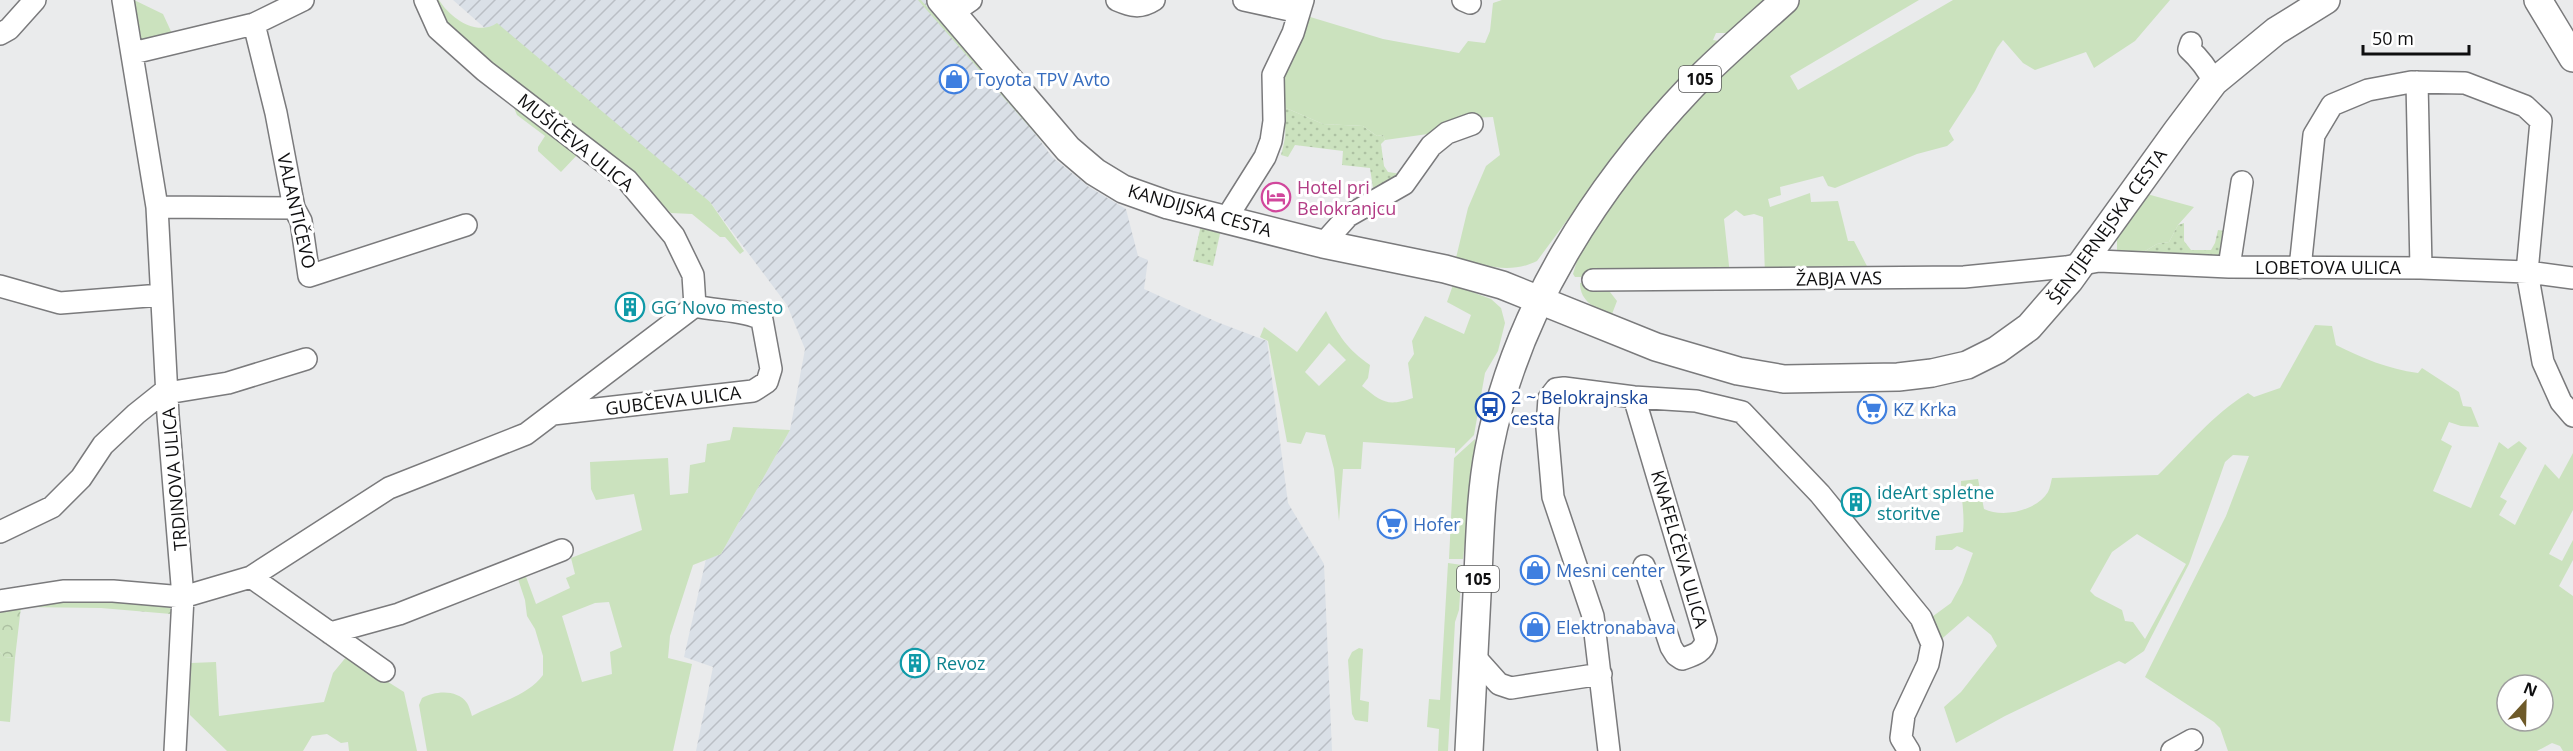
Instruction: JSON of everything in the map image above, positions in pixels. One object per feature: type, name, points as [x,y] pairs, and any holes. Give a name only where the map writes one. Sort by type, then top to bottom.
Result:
[{"type":"main road","name":"105","points":[[1469,751],[1482,497],[1490,447],[1514,362],[1540,300],[1591,209],[1624,166],[1692,86],[1785,0]]},
{"type":"main road","name":"ŠENTJERNEJSKA CESTA","points":[[1540,300],[1656,347],[1738,372],[1784,379],[1898,377],[1968,365],[1997,350],[2029,327],[2084,263],[2177,130],[2214,82],[2276,31],[2326,0]]},
{"type":"main road","points":[[2538,0],[2573,58]]},
{"type":"main road","name":"KANDIJSKA CESTA","points":[[955,4],[1068,148],[1095,172],[1123,189],[1168,205],[1323,244],[1445,269],[1502,285],[1540,300]]},
{"type":"street","points":[[0,34],[9,29],[35,0]]},
{"type":"street","name":"TRDINOVA ULICA","points":[[123,0],[157,207],[166,392],[183,597],[175,751]]},
{"type":"street","points":[[133,53],[254,24],[303,0]]},
{"type":"street","name":"MUŠIČEVA ULICA","points":[[425,0],[438,29],[485,71],[627,180],[674,236],[693,275],[695,306]]},
{"type":"street","points":[[1117,0],[1138,7],[1154,0]]},
{"type":"street","points":[[1226,219],[1265,157],[1271,141],[1274,121],[1273,75],[1293,33],[1301,6],[1244,0]]},
{"type":"street","name":"VALANTIČEVO","points":[[254,24],[276,113],[294,208],[301,221],[309,276],[466,225]]},
{"type":"street","points":[[2191,44],[2190,49],[2202,62],[2214,82]]},
{"type":"street","points":[[2417,82],[2421,268]]},
{"type":"street","points":[[2300,268],[2314,135],[2332,105],[2368,90],[2417,82],[2464,83],[2525,106],[2541,121],[2527,273],[2543,363],[2561,402],[2573,416]]},
{"type":"street","points":[[1323,244],[1348,216],[1404,184],[1431,146],[1447,133],[1472,124]]},
{"type":"street","points":[[2229,267],[2242,182]]},
{"type":"street","points":[[157,207],[294,208]]},
{"type":"street","name":"LOBETOVA ULICA","points":[[2084,263],[2099,261],[2229,267],[2421,268],[2527,273],[2573,278]]},
{"type":"street","name":"ŽABJA VAS","points":[[1593,280],[1964,276],[2066,267],[2084,263]]},
{"type":"street","points":[[0,286],[60,303],[161,296]]},
{"type":"street","name":"GUBČEVA ULICA","points":[[183,597],[250,577],[389,488],[526,434],[695,306],[712,311],[753,314],[762,320],[771,369],[768,382],[753,390],[553,414]]},
{"type":"street","points":[[0,532],[52,507],[81,478],[103,445],[136,414],[166,392],[228,383],[306,359]]},
{"type":"street","points":[[1609,751],[1593,616],[1553,497],[1548,428],[1549,398],[1556,389],[1696,401],[1742,412],[1820,494],[1921,618],[1932,644],[1932,653],[1904,715],[1901,738],[1909,751]]},
{"type":"street","name":"KNAFELČEVA ULICA","points":[[1634,397],[1707,640],[1699,653],[1682,659],[1676,655],[1671,647],[1644,566]]},
{"type":"street","points":[[330,633],[399,614],[562,550]]},
{"type":"street","points":[[250,577],[384,671]]},
{"type":"street","points":[[0,601],[63,591],[113,591],[183,597]]},
{"type":"street","points":[[1474,656],[1499,684],[1511,688],[1549,684],[1601,674]]},
{"type":"street","points":[[2172,751],[2192,740]]},
{"type":"shaded area","name":"Revoz","points":[[453,0],[932,0],[977,54],[1052,157],[1089,187],[1126,209],[1138,256],[1148,260],[1144,289],[1217,322],[1267,341],[1288,503],[1324,564],[1332,751],[696,751],[713,667],[684,657],[706,559],[721,554],[790,430],[805,349],[787,305],[710,202],[530,68]]},
{"type":"green space","points":[[134,0],[163,14],[175,40],[142,43]]},
{"type":"green space","points":[[433,0],[439,0],[457,19],[473,27],[489,27],[497,23],[710,202],[744,251],[740,254],[725,237],[720,237],[692,214],[671,213],[620,161],[598,144],[586,139],[457,35],[441,16]]},
{"type":"green space","points":[[918,0],[921,0],[1047,144],[1046,146]]},
{"type":"green space","points":[[1502,0],[1767,0],[1728,33],[1716,33],[1713,40],[1719,41],[1599,177],[1537,261],[1506,268],[1456,258],[1468,208],[1486,166],[1500,155],[1493,117],[1469,118],[1435,133],[1385,140],[1383,135],[1377,136],[1363,126],[1323,124],[1279,105],[1277,89],[1307,16],[1383,39],[1459,53],[1468,41],[1485,43],[1490,31],[1493,3]]},
{"type":"green space","points":[[1797,0],[1919,0],[1790,76],[1798,90],[1953,0],[2170,0],[2135,41],[2094,68],[2086,52],[2035,70],[2023,63],[2003,40],[1975,91],[1949,131],[1954,140],[1947,146],[1917,154],[1835,188],[1828,186],[1823,176],[1780,187],[1781,195],[1768,199],[1770,207],[1810,193],[1811,202],[1838,201],[1848,241],[1854,241],[1869,270],[1765,275],[1763,217],[1754,214],[1744,216],[1736,210],[1724,219],[1730,275],[1575,277],[1573,274],[1582,247],[1595,222],[1629,173],[1689,107]]},
{"type":"green space","points":[[512,103],[578,154],[561,172],[538,151],[545,136],[517,115]]},
{"type":"green space","points":[[1279,105],[1323,124],[1363,126],[1377,136],[1383,135],[1385,140],[1381,144],[1384,166],[1388,172],[1408,175],[1374,195],[1370,168],[1342,165],[1343,151],[1295,145],[1288,157],[1281,155],[1285,130]]},
{"type":"green space","points":[[2147,194],[2194,207],[2178,225],[2169,242],[2157,244],[2133,258],[2124,256],[2117,251],[2117,236]]},
{"type":"green space","points":[[2184,223],[2184,241],[2191,250],[2211,250],[2218,230],[2232,232],[2226,259],[2140,254],[2157,244],[2169,242],[2178,225]]},
{"type":"green space","points":[[1201,225],[1221,229],[1213,266],[1193,261]]},
{"type":"green space","points":[[1608,281],[1610,292],[1617,301],[1612,314],[1590,304],[1583,295],[1580,283]]},
{"type":"green space","points":[[1453,285],[1491,299],[1501,308],[1505,323],[1498,351],[1485,373],[1474,435],[1455,454],[1455,448],[1363,442],[1361,469],[1343,469],[1339,521],[1334,469],[1325,435],[1306,432],[1301,444],[1287,442],[1268,341],[1260,337],[1264,327],[1297,352],[1326,311],[1344,341],[1370,365],[1368,378],[1362,386],[1380,399],[1397,402],[1413,398],[1408,363],[1414,354],[1412,341],[1425,316],[1464,334],[1471,315],[1447,302]],"holes":[[[1329,343],[1346,360],[1319,386],[1305,372]]]},
{"type":"green space","points":[[2315,325],[2332,326],[2336,345],[2386,366],[2418,373],[2422,368],[2459,392],[2463,406],[2471,407],[2479,427],[2461,426],[2449,422],[2441,440],[2452,446],[2433,491],[2471,508],[2499,442],[2508,449],[2519,441],[2527,448],[2500,497],[2507,501],[2499,515],[2515,525],[2545,464],[2559,479],[2573,453],[2573,510],[2549,554],[2562,561],[2573,540],[2573,560],[2559,586],[2573,596],[2573,751],[2563,751],[2560,746],[2552,743],[2537,751],[2228,751],[2220,728],[2214,722],[2145,677],[2226,516],[2249,456],[2233,455],[2225,462],[2189,564],[2144,651],[2125,664],[2119,661],[2005,716],[1956,743],[1944,707],[1961,692],[1997,646],[1991,635],[1968,616],[1937,643],[1925,622],[1951,603],[1962,583],[1973,553],[1957,546],[1952,550],[1935,550],[1936,536],[1963,532],[1961,481],[1978,479],[1984,509],[2009,513],[2027,508],[2043,499],[2048,492],[2052,478],[2158,475],[2235,401],[2248,393],[2254,397],[2280,388]],"holes":[[[2137,534],[2186,564],[2145,639],[2133,622],[2125,621],[2122,610],[2090,591],[2112,552]]]},
{"type":"green space","points":[[733,427],[790,430],[721,554],[693,565],[670,636],[668,658],[692,664],[673,751],[427,751],[419,705],[422,698],[439,693],[458,695],[467,703],[472,716],[529,689],[543,675],[543,656],[535,629],[527,616],[525,600],[517,576],[525,574],[536,604],[570,588],[566,578],[575,574],[571,558],[642,530],[634,494],[596,500],[591,489],[590,462],[668,458],[670,495],[688,493],[690,465],[705,462],[707,444],[730,440]],"holes":[[[609,602],[622,647],[610,652],[612,674],[582,682],[562,616],[595,603]]]},
{"type":"green space","points":[[1475,439],[1476,452],[1463,559],[1449,559],[1454,458]]},
{"type":"green space","points":[[1448,563],[1462,565],[1459,610],[1455,622],[1448,751],[1438,751],[1439,729],[1427,727],[1429,699],[1440,700]]},
{"type":"green space","points":[[5,590],[170,601],[171,614],[101,608],[21,607],[15,658],[4,657],[0,652],[0,604]]},
{"type":"green space","points":[[1359,648],[1363,649],[1360,700],[1369,702],[1368,722],[1355,720],[1352,714],[1348,660],[1352,652]]},
{"type":"green space","points":[[0,652],[4,657],[15,658],[10,722],[0,721]]},
{"type":"green space","points":[[347,656],[404,692],[417,751],[349,751],[348,742],[341,743],[327,734],[312,736],[303,751],[227,751],[190,715],[191,663],[216,662],[219,716],[324,702],[333,673]]},
{"type":"place","name":"Toyota TPV Avto","points":[[954,79]]},
{"type":"place","name":"Hotel pri Belokranjcu","points":[[1276,197]]},
{"type":"place","name":"GG Novo mesto","points":[[630,307]]},
{"type":"place","name":"2 ~ Belokrajnska cesta","points":[[1490,407]]},
{"type":"place","name":"KZ Krka","points":[[1872,409]]},
{"type":"place","name":"ideArt spletne storitve","points":[[1856,502]]},
{"type":"place","name":"Hofer","points":[[1392,524]]},
{"type":"place","name":"Mesni center","points":[[1535,570]]},
{"type":"place","name":"Elektronabava","points":[[1535,627]]},
{"type":"place","name":"Revoz","points":[[915,663]]}]
